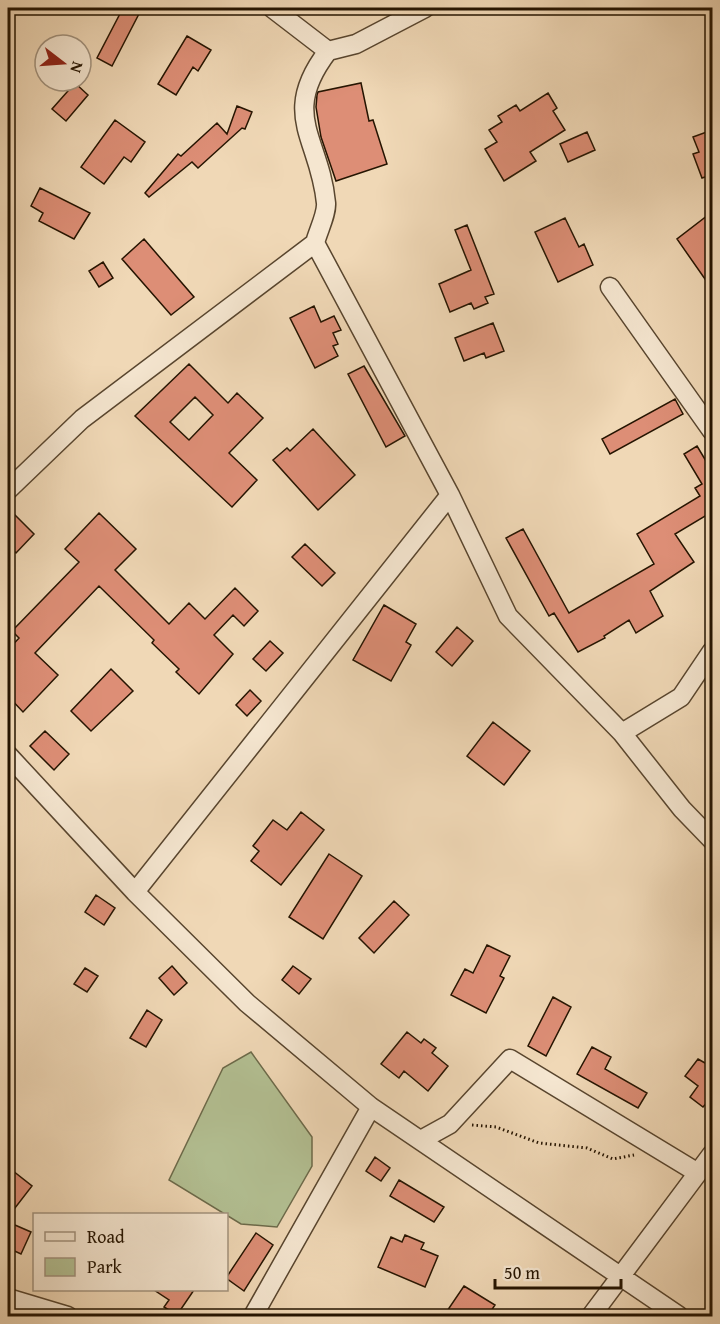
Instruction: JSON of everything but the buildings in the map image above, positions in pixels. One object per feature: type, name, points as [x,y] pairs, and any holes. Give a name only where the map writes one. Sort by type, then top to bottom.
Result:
[{"type":"street","points":[[272,8],[328,51]]},
{"type":"street","points":[[8,490],[82,418],[315,243],[326,204],[302,109],[312,72],[328,51],[356,44],[425,8]]},
{"type":"street","points":[[315,243],[450,495],[508,616],[622,733],[682,809],[712,840]]},
{"type":"street","points":[[610,287],[712,431]]},
{"type":"street","points":[[135,892],[450,495]]},
{"type":"street","points":[[622,733],[681,697],[712,651]]},
{"type":"street","points":[[8,755],[135,892],[247,1003],[371,1107],[679,1317]]},
{"type":"street","points":[[421,1140],[450,1124],[510,1059],[698,1173]]},
{"type":"street","points":[[253,1317],[371,1107]]},
{"type":"street","points":[[591,1317],[712,1154]]},
{"type":"street","points":[[9,1295],[68,1317]]},
{"type":"path","points":[[450,1124],[496,1127],[539,1143],[587,1148],[613,1159],[660,1150]]},
{"type":"green space","points":[[251,1052],[312,1137],[312,1166],[277,1227],[241,1224],[228,1216],[228,1213],[223,1213],[169,1180],[223,1068]]}]
